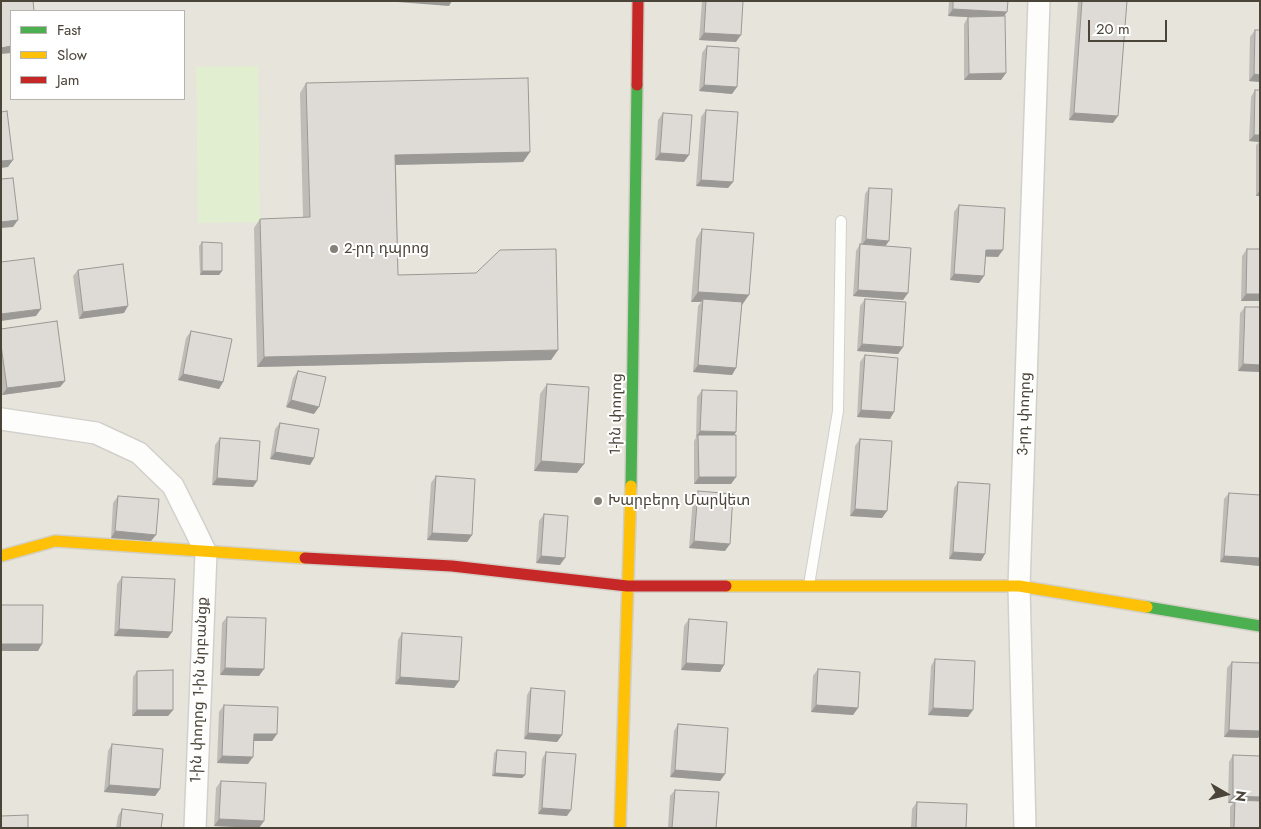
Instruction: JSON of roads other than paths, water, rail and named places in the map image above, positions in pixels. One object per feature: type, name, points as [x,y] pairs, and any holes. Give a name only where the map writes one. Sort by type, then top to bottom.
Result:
[{"type":"street","name":"1-ին փողոց","points":[[620,828],[631,473],[638,1]]},
{"type":"street","name":"3-րդ փողոց","points":[[1025,828],[1019,586],[1039,1]]},
{"type":"street","points":[[1,419],[96,433],[139,453],[173,486],[206,553]]},
{"type":"street","points":[[1,556],[55,541],[206,553],[452,566],[627,586],[1019,586],[1260,626]]},
{"type":"street","name":"1-ին փողոց 1-ին նրբանցք","points":[[195,828],[206,553]]},
{"type":"lane","points":[[809,587],[838,411],[841,221]]},
{"type":"place","name":"2-րդ դպրոց","points":[[334,249]]},
{"type":"place","name":"Խարբերդ Մարկետ","points":[[598,501]]}]
